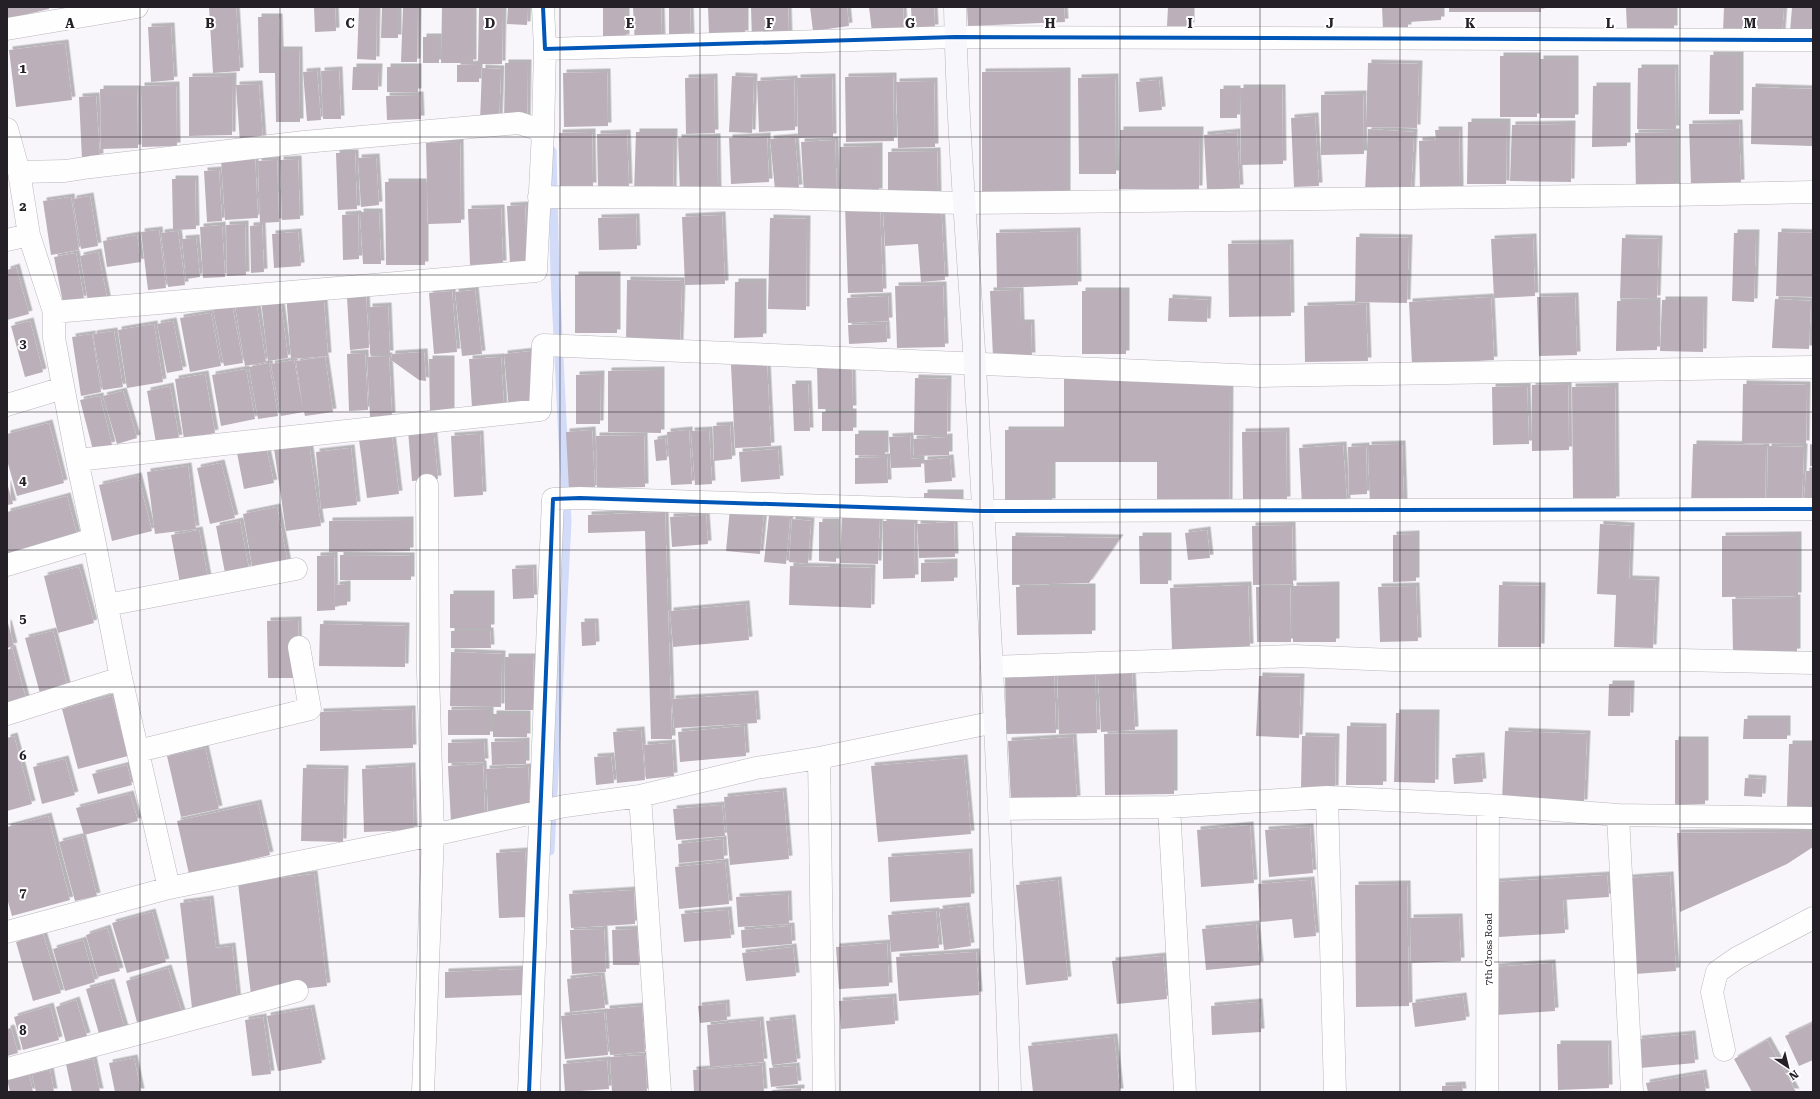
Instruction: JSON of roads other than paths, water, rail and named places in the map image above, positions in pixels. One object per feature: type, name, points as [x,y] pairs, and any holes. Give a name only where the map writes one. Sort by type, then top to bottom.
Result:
[{"type":"street","points":[[7,29],[137,7]]},
{"type":"street","points":[[54,312],[536,271],[543,131],[545,49],[543,7]]},
{"type":"street","points":[[955,7],[955,38],[963,203],[975,363],[1000,809],[1010,1092]]},
{"type":"street","points":[[545,49],[955,38],[1813,40]]},
{"type":"street","points":[[19,172],[65,171],[92,166],[304,142],[519,123],[543,131]]},
{"type":"street","points":[[7,129],[19,172],[29,235],[54,312],[54,338],[120,678],[169,888]]},
{"type":"street","points":[[539,197],[766,198],[963,203],[1813,192]]},
{"type":"street","points":[[7,240],[29,235]]},
{"type":"street","points":[[77,460],[540,410],[543,345],[1260,376],[1813,367]]},
{"type":"street","points":[[7,405],[64,388]]},
{"type":"street","points":[[423,1092],[433,835],[428,672],[428,485]]},
{"type":"street","points":[[529,1092],[553,499],[580,498],[983,510],[1813,509]]},
{"type":"street","points":[[7,565],[94,539]]},
{"type":"street","points":[[107,605],[296,569]]},
{"type":"street","points":[[138,751],[310,709],[299,647]]},
{"type":"street","points":[[992,667],[1294,656],[1393,660],[1680,660],[1813,663]]},
{"type":"street","points":[[7,714],[120,678]]},
{"type":"street","points":[[7,932],[169,888],[433,835],[565,806],[640,796],[756,768],[819,758],[995,722]]},
{"type":"street","points":[[819,758],[824,1092]]},
{"type":"street","points":[[640,796],[660,1092]]},
{"type":"street","points":[[1000,809],[1169,807],[1327,797],[1488,805],[1618,815],[1813,818]]},
{"type":"street","points":[[1327,797],[1335,1092]]},
{"type":"street","name":"7th Cross Road","points":[[1487,1092],[1488,805]]},
{"type":"street","points":[[1169,807],[1185,1092]]},
{"type":"street","points":[[1618,815],[1632,1092]]},
{"type":"street","points":[[1724,1050],[1712,992],[1717,972],[1737,958],[1813,918]]},
{"type":"street","points":[[7,1069],[297,991]]},
{"type":"waterway","points":[[550,851],[567,522],[555,276],[552,151]]}]
